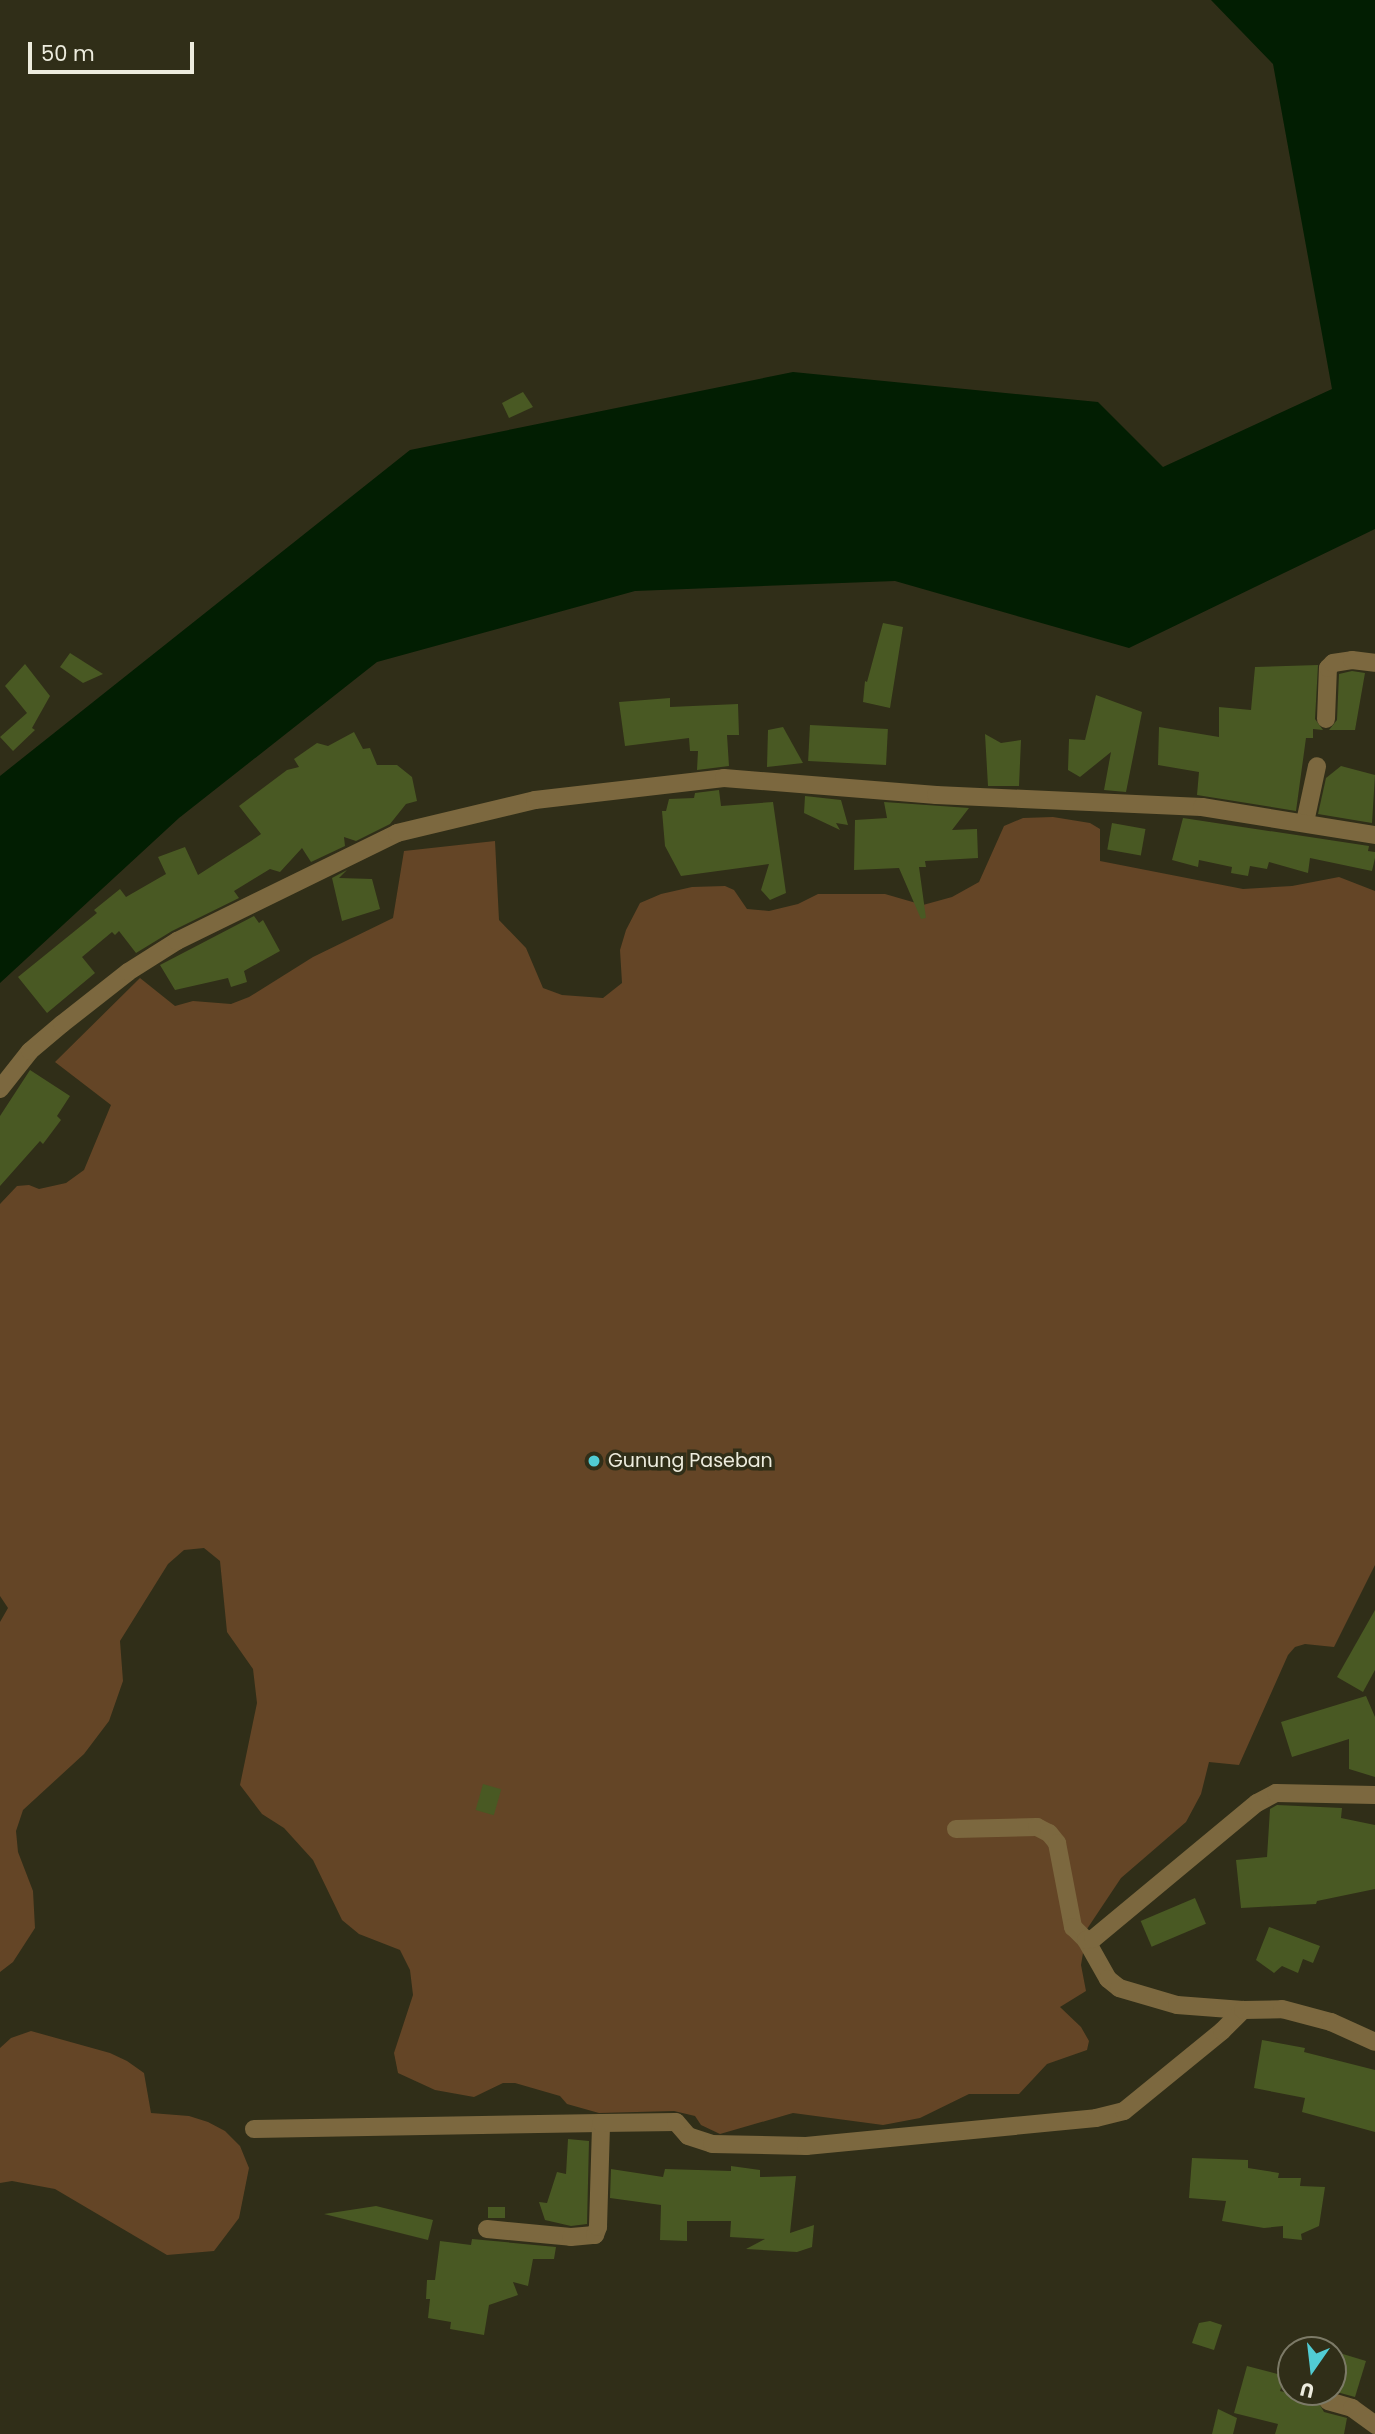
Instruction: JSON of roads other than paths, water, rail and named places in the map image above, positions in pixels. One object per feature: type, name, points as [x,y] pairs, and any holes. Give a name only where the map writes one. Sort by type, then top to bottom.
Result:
[{"type":"street","points":[[1326,719],[1328,668],[1333,663],[1352,660],[1375,663]]},
{"type":"street","points":[[1305,822],[1317,766]]},
{"type":"street","points":[[0,1089],[30,1051],[62,1024],[128,972],[177,941],[397,833],[535,800],[724,778],[936,795],[1139,802],[1202,807],[1375,835]]},
{"type":"street","points":[[1086,1940],[1093,1939],[1267,1798],[1289,1793],[1375,1795]]},
{"type":"street","points":[[956,1829],[1037,1827],[1049,1833],[1057,1843],[1073,1927],[1086,1940],[1108,1979],[1119,1988],[1177,2005],[1243,2010],[1282,2009],[1331,2022],[1375,2042]]},
{"type":"street","points":[[254,2129],[676,2122],[688,2136],[712,2144],[806,2146],[1096,2118],[1125,2111],[1222,2032],[1243,2010]]},
{"type":"street","points":[[487,2229],[571,2236],[595,2235],[598,2227],[601,2123]]},
{"type":"street","points":[[1345,2406],[1375,2425]]},
{"type":"place","name":"Gunung Paseban","points":[[594,1461]]}]
